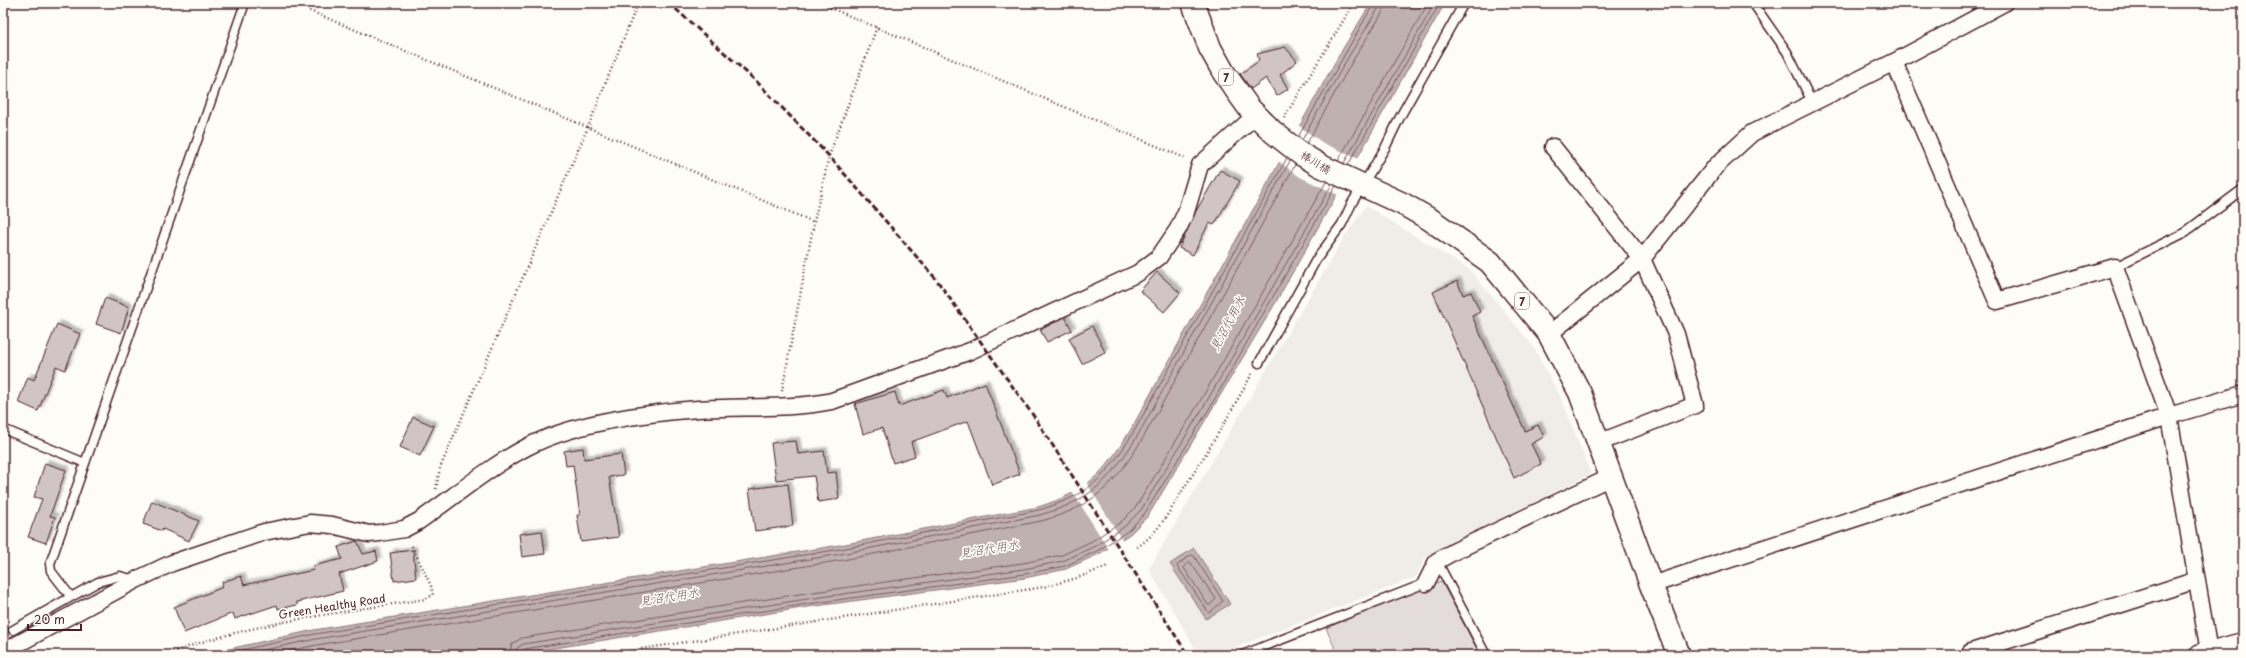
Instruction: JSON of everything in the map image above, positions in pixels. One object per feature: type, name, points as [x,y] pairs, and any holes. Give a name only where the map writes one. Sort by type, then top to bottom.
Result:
[{"type":"main road","name":"7","points":[[1193,3],[1201,27],[1216,60],[1232,86],[1256,115],[1276,135]]},
{"type":"main road","name":"棒川橋","points":[[1276,135],[1321,166],[1360,184]]},
{"type":"main road","name":"7","points":[[1360,184],[1403,204],[1432,220],[1490,262],[1549,334],[1580,393],[1651,585],[1679,655]]},
{"type":"main road","points":[[2205,654],[2243,644]]},
{"type":"street","points":[[1549,334],[1642,259],[1716,166],[1752,134],[1894,62],[2004,3]]},
{"type":"street","points":[[1894,62],[1997,301],[2115,267],[2169,416],[2197,580],[2205,654]]},
{"type":"street","points":[[3,652],[136,580],[179,560],[264,532],[310,523],[326,524],[369,534],[404,529],[528,446],[564,432],[621,420],[671,412],[779,407],[832,402],[997,340],[1022,326],[1138,273],[1159,257],[1178,229],[1186,212],[1200,165],[1256,115]]},
{"type":"street","points":[[1554,147],[1642,259],[1676,334],[1694,405],[1598,443]]},
{"type":"street","points":[[1651,585],[2169,416],[2243,394]]},
{"type":"street","points":[[1426,583],[1438,561],[1611,477]]},
{"type":"street","points":[[1971,655],[1971,652],[2197,580]]},
{"type":"lane","points":[[71,597],[52,571],[50,564],[245,3]]},
{"type":"lane","points":[[1258,363],[1316,260],[1342,224],[1360,184],[1464,3]]},
{"type":"lane","points":[[1753,3],[1787,52],[1813,104]]},
{"type":"lane","points":[[2115,267],[2184,233],[2243,189]]},
{"type":"lane","points":[[3,429],[85,463]]},
{"type":"lane","points":[[1438,561],[1486,655]]},
{"type":"lane","points":[[13,630],[98,582],[120,576],[136,580]]},
{"type":"lane","points":[[1242,655],[1426,583]]},
{"type":"path","points":[[291,3],[814,222]]},
{"type":"path","points":[[436,509],[436,483],[440,468],[588,127],[638,3]]},
{"type":"path","points":[[819,3],[1200,165]]},
{"type":"path","points":[[1276,135],[1354,3]]},
{"type":"path","points":[[779,407],[814,222],[835,138],[877,27]]},
{"type":"path","points":[[1137,547],[1149,539],[1160,525],[1212,446],[1258,363]]},
{"type":"path","name":"Green Healthy Road","points":[[165,655],[206,641],[276,623],[425,599],[433,595],[432,586],[404,529]]},
{"type":"path","points":[[602,655],[1044,587],[1077,578],[1108,566]]},
{"type":"shaded area","points":[[1366,206],[1470,270],[1532,345],[1562,400],[1591,474],[1425,557],[1416,577],[1216,655],[1199,655],[1149,569],[1345,236]]},
{"type":"shaded area","points":[[1441,581],[1480,655],[1338,655],[1326,628]]},
{"type":"water","name":"見沼代用水","points":[[1371,3],[1445,3],[1273,307],[1148,516],[1130,534],[1099,554],[1066,569],[1025,578],[808,607],[512,655],[202,655],[314,630],[840,545],[1038,507],[1070,494],[1093,479],[1102,470],[1130,431],[1339,55]]},
{"type":"water","points":[[1194,548],[1230,604],[1206,619],[1170,564]]},
{"type":"pier","points":[[1298,125],[1323,143],[1359,159],[1338,195],[1300,177],[1278,161]]},
{"type":"pier","points":[[1086,482],[1123,541],[1109,550],[1072,491]]},
{"type":"building","points":[[1285,47],[1297,61],[1280,75],[1288,89],[1277,96],[1266,78],[1251,89],[1240,74],[1259,61],[1257,54]]},
{"type":"building","points":[[1220,170],[1240,181],[1214,225],[1209,223],[1193,255],[1179,248],[1196,211]]},
{"type":"building","points":[[1157,272],[1180,293],[1164,312],[1140,291]]},
{"type":"building","points":[[1457,281],[1463,295],[1471,292],[1480,312],[1472,316],[1525,431],[1538,425],[1544,437],[1531,444],[1541,464],[1514,478],[1433,292]]},
{"type":"building","points":[[105,298],[129,307],[121,333],[96,324]]},
{"type":"building","points":[[1065,317],[1072,330],[1047,342],[1040,330]]},
{"type":"building","points":[[57,324],[80,334],[65,370],[56,366],[38,411],[18,402],[28,377],[34,380]]},
{"type":"building","points":[[1092,326],[1105,352],[1082,364],[1069,338]]},
{"type":"building","points":[[985,383],[1020,474],[992,485],[968,421],[911,442],[915,456],[893,463],[882,428],[863,434],[855,404],[895,392],[899,406],[944,390],[947,398]]},
{"type":"building","points":[[413,417],[434,426],[420,456],[400,447]]},
{"type":"building","points":[[796,441],[798,454],[824,451],[827,473],[836,472],[839,499],[818,502],[814,476],[776,480],[771,443]]},
{"type":"building","points":[[583,448],[584,459],[621,454],[624,475],[609,477],[619,537],[581,542],[577,515],[580,515],[573,465],[566,466],[564,451]]},
{"type":"building","points":[[45,463],[66,470],[50,516],[55,517],[46,543],[28,537],[42,499],[34,497]]},
{"type":"building","points":[[788,484],[793,526],[755,531],[749,489]]},
{"type":"building","points":[[152,501],[199,521],[189,541],[163,529],[162,531],[143,524]]},
{"type":"building","points":[[542,531],[545,554],[522,557],[519,534]]},
{"type":"building","points":[[357,541],[363,554],[376,551],[378,561],[339,574],[343,591],[297,602],[297,605],[278,609],[277,605],[235,619],[233,613],[184,633],[174,607],[223,587],[222,582],[241,576],[244,585],[314,570],[313,566],[342,559],[338,547]]},
{"type":"building","points":[[413,550],[416,578],[394,581],[390,553]]},
{"type":"railway","points":[[669,3],[755,80],[829,156],[936,279],[1035,418],[1188,655]]}]
